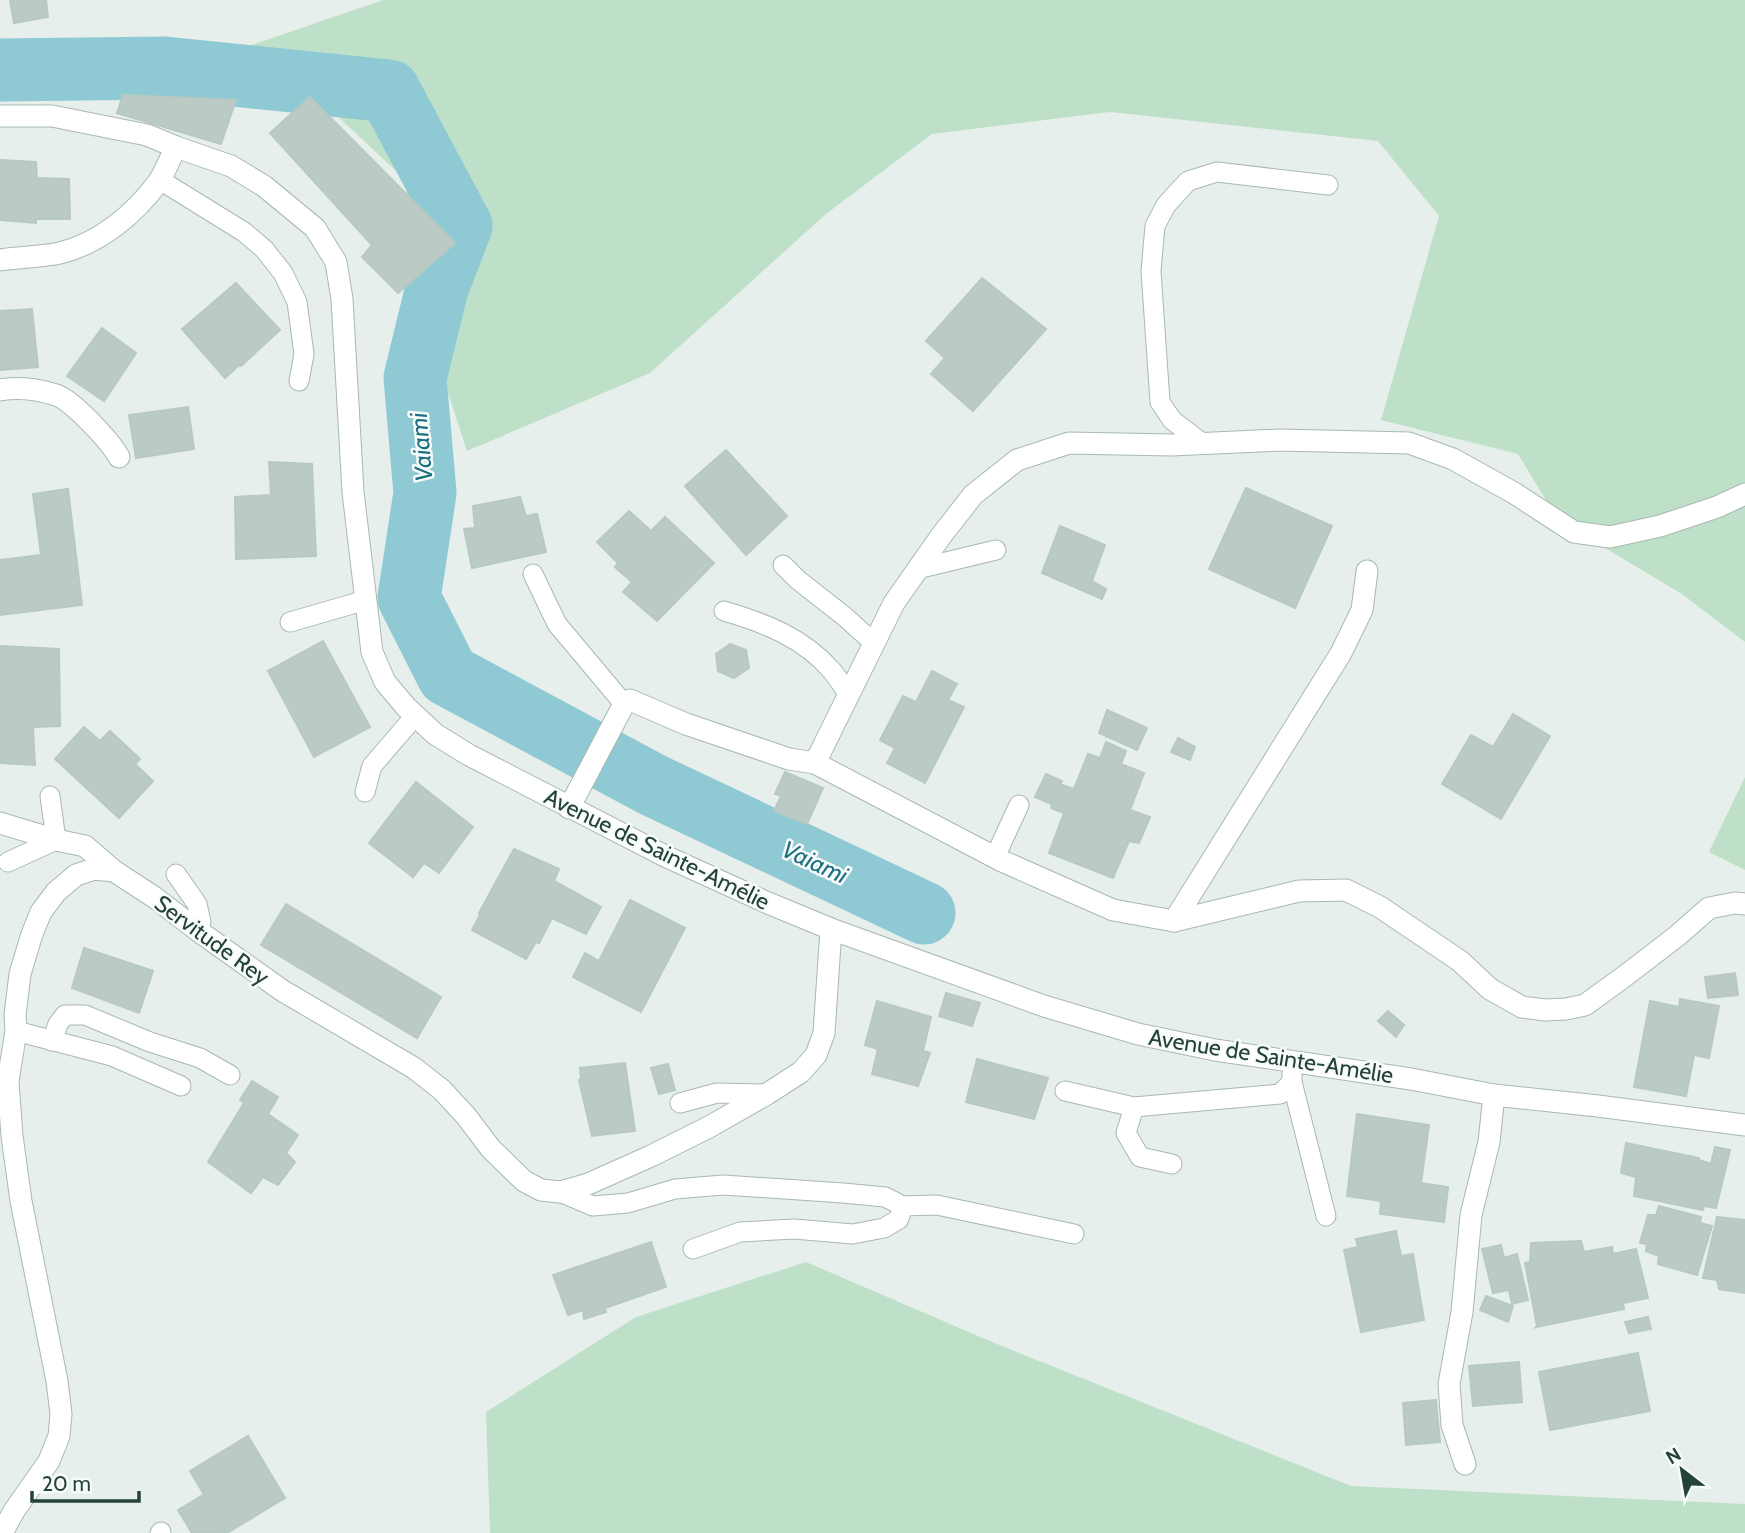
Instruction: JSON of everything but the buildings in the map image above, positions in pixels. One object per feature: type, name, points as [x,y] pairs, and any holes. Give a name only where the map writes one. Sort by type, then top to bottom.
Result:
[{"type":"street","name":"Avenue de Sainte-Amélie","points":[[0,116],[52,116],[147,135],[231,166],[264,186],[315,228],[336,262],[342,299],[353,492],[372,652],[385,682],[415,716],[435,734],[469,755],[665,856],[768,903],[831,929],[1044,1006],[1138,1034],[1292,1072],[1411,1079],[1493,1095],[1745,1125]]},
{"type":"street","points":[[0,260],[60,253],[90,241],[120,224],[160,180],[176,146]]},
{"type":"street","points":[[0,390],[14,388],[58,395],[87,418],[112,445],[118,457]]},
{"type":"street","points":[[815,763],[894,603],[973,495],[1017,460],[1069,443],[1163,445],[1280,440],[1409,443],[1454,458],[1574,533],[1609,537],[1660,526],[1717,507],[1745,494]]},
{"type":"street","points":[[1174,921],[1341,653],[1362,610],[1367,570]]},
{"type":"street","points":[[569,808],[613,723],[624,704],[630,700],[686,724],[789,759],[815,763],[995,857],[1113,910],[1174,921],[1299,891],[1346,890],[1403,922],[1460,961],[1490,989],[1522,1007],[1566,1009],[1585,1005],[1709,908],[1735,902],[1745,904]]},
{"type":"street","name":"Servitude Rey","points":[[0,823],[85,846],[114,872],[154,897],[283,991],[414,1068],[442,1090],[491,1149],[524,1181],[541,1190],[560,1192]]},
{"type":"street","points":[[2,1533],[49,1461],[59,1436],[61,1414],[57,1381],[21,1202],[12,1136],[8,1081],[16,1031],[15,1015],[20,974],[41,912],[55,892],[76,875],[94,869],[114,872]]},
{"type":"street","points":[[560,1192],[588,1184],[651,1156],[709,1127],[801,1072],[816,1055],[824,1032],[831,929]]},
{"type":"street","points":[[1465,1464],[1452,1425],[1449,1384],[1462,1312],[1471,1215],[1489,1142],[1493,1095]]},
{"type":"lane","points":[[1202,443],[1172,420],[1160,402],[1151,271],[1155,226],[1166,205],[1188,181],[1217,172],[1328,185]]},
{"type":"lane","points":[[160,180],[244,232],[264,249],[283,273],[297,302],[304,354],[299,381]]},
{"type":"lane","points":[[917,569],[996,550]]},
{"type":"lane","points":[[783,565],[874,643]]},
{"type":"lane","points":[[533,574],[557,624],[624,704]]},
{"type":"lane","points":[[290,622],[366,600]]},
{"type":"lane","points":[[724,611],[771,626],[794,639],[832,671],[848,694]]},
{"type":"lane","points":[[365,792],[372,766],[415,716]]},
{"type":"lane","points":[[8,862],[56,840],[50,796]]},
{"type":"lane","points":[[995,857],[1019,805]]},
{"type":"lane","points":[[176,874],[197,904],[201,922],[197,930]]},
{"type":"lane","points":[[52,1041],[65,1014],[85,1015],[150,1042],[201,1058],[230,1074]]},
{"type":"lane","points":[[16,1031],[112,1056],[181,1086]]},
{"type":"lane","points":[[1065,1091],[1134,1107],[1280,1094],[1292,1072]]},
{"type":"lane","points":[[1292,1072],[1326,1216]]},
{"type":"lane","points":[[680,1103],[717,1093],[767,1094]]},
{"type":"lane","points":[[1134,1107],[1126,1133],[1140,1157],[1172,1164]]},
{"type":"lane","points":[[560,1192],[593,1206],[628,1203],[675,1189],[723,1185],[843,1192],[885,1197],[901,1206],[937,1205],[1074,1234]]},
{"type":"lane","points":[[693,1249],[740,1232],[793,1229],[853,1234],[884,1228],[898,1219],[901,1206]]},
{"type":"green space","points":[[383,0],[1745,0],[1745,642],[1682,594],[1558,520],[1518,454],[1381,420],[1439,216],[1378,141],[1110,112],[932,134],[826,214],[650,373],[467,451],[415,292],[406,180],[320,100],[211,59]]},
{"type":"green space","points":[[1745,777],[1745,870],[1709,852]]},
{"type":"green space","points":[[806,1262],[992,1342],[1351,1486],[1745,1504],[1745,1533],[490,1533],[486,1412],[636,1317]]},
{"type":"waterway","name":"Vaiami","points":[[0,70],[165,68],[389,91],[461,226],[437,288],[415,378],[425,493],[409,598],[448,675],[653,785],[924,913]]}]
